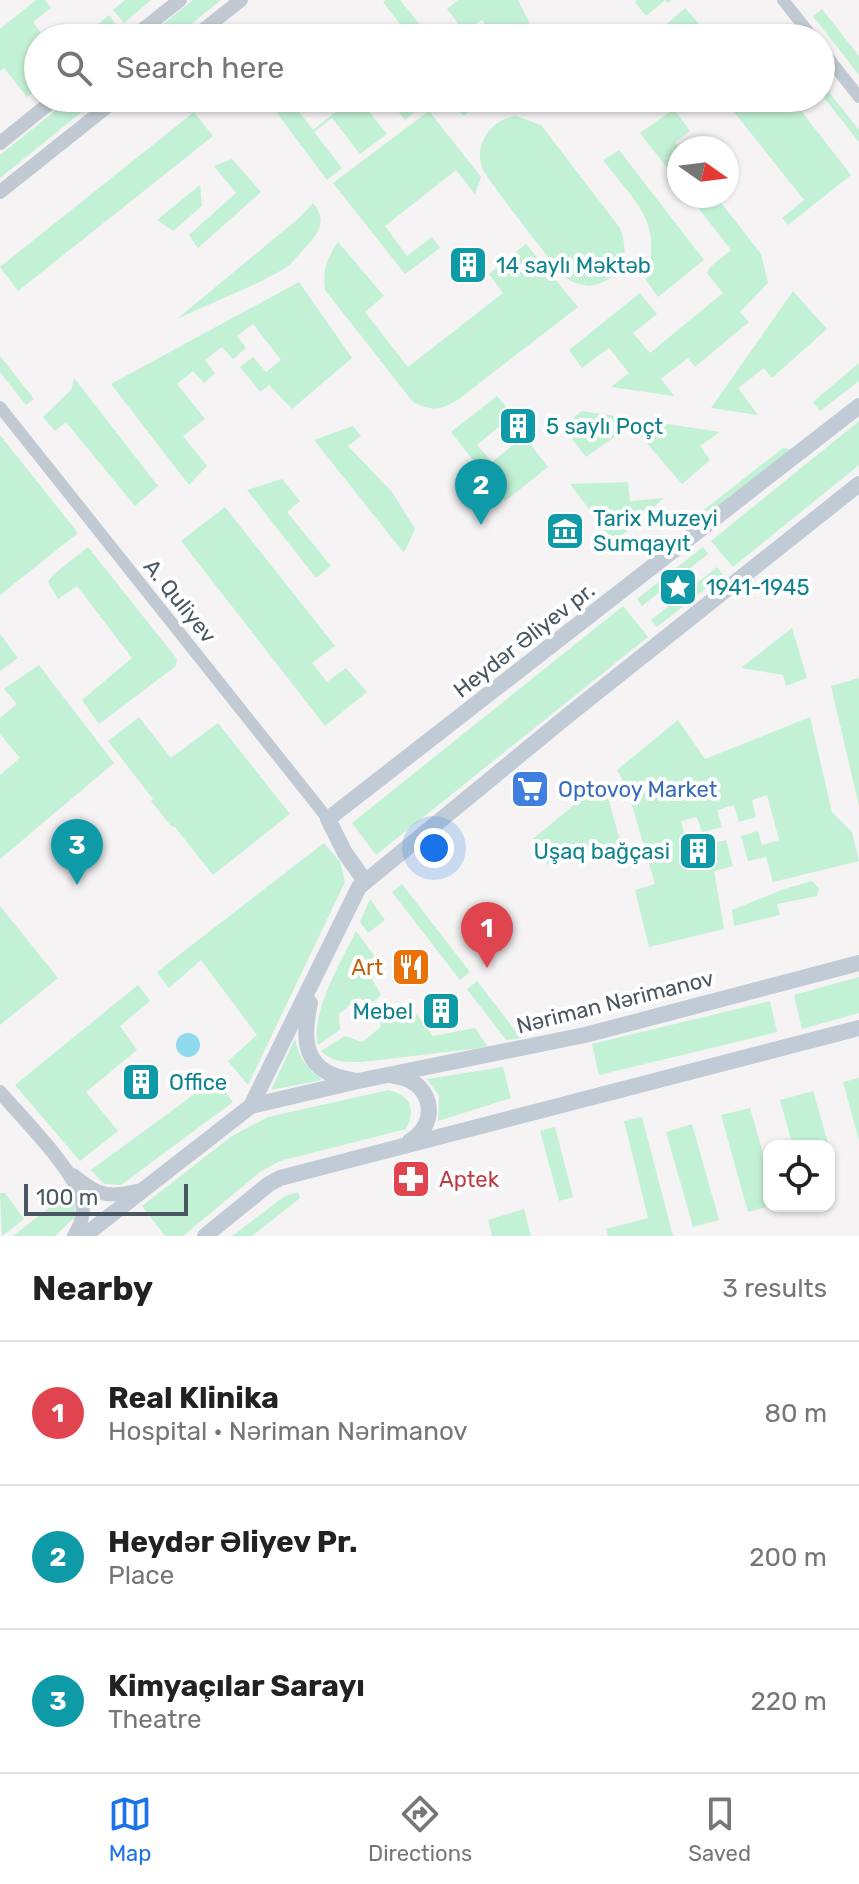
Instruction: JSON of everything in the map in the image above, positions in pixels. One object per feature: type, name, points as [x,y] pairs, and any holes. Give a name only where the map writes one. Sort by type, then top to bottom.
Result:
[{"type":"main road","name":"Heydər Əliyev pr.","points":[[328,819],[859,406]]},
{"type":"main road","points":[[84,1236],[251,1106],[352,898],[365,881],[859,484]]},
{"type":"main road","points":[[328,819],[345,853],[365,881]]},
{"type":"main road","name":"Nəriman Nərimanov","points":[[251,1106],[585,1035],[859,963]]},
{"type":"main road","points":[[318,970],[305,1030],[308,1049],[317,1065],[325,1071],[358,1081]]},
{"type":"main road","points":[[205,1236],[274,1181],[393,1147],[859,1028]]},
{"type":"main road","points":[[380,1077],[404,1077],[413,1081],[424,1091],[429,1108],[424,1128],[417,1137],[393,1147]]},
{"type":"street","points":[[150,24],[180,0]]},
{"type":"street","points":[[211,24],[241,0]]},
{"type":"street","points":[[783,0],[802,24]]},
{"type":"street","points":[[835,67],[859,97]]},
{"type":"street","points":[[0,143],[39,112]]},
{"type":"street","points":[[0,192],[100,112]]},
{"type":"street","name":"A. Quliyev","points":[[0,407],[328,819]]},
{"type":"street","points":[[0,1092],[63,1167],[82,1201],[82,1218],[74,1236]]},
{"type":"street","points":[[63,1167],[99,1194],[109,1196],[142,1190]]},
{"type":"green space","points":[[36,0],[45,0],[51,8],[33,22],[34,24],[24,24],[24,93],[4,68],[0,71],[0,29]]},
{"type":"green space","points":[[125,0],[151,0],[124,23],[113,10]]},
{"type":"green space","points":[[193,0],[221,0],[191,24],[163,24]]},
{"type":"green space","points":[[400,0],[420,24],[400,24],[383,2]]},
{"type":"green space","points":[[458,0],[518,0],[529,22],[485,24],[482,20],[475,24],[459,24],[447,9]]},
{"type":"green space","points":[[665,0],[646,16],[635,2]]},
{"type":"green space","points":[[685,8],[699,24],[667,24]]},
{"type":"green space","points":[[822,9],[834,24],[819,24],[813,16]]},
{"type":"green space","points":[[109,15],[116,24],[98,24]]},
{"type":"green space","points":[[835,26],[859,56],[859,75],[835,44]]},
{"type":"green space","points":[[835,100],[859,130],[859,142],[835,112]]},
{"type":"green space","points":[[54,112],[82,112],[0,178],[0,155]]},
{"type":"green space","points":[[194,112],[213,136],[18,291],[0,267]]},
{"type":"green space","points":[[299,112],[313,130],[336,112],[369,112],[387,134],[360,154],[332,118],[314,132],[342,168],[327,180],[277,113]]},
{"type":"green space","points":[[399,112],[415,112],[405,120]]},
{"type":"green space","points":[[428,112],[481,177],[475,194],[456,170],[385,226],[407,256],[432,237],[440,248],[405,274],[333,183]]},
{"type":"green space","points":[[670,112],[676,112],[690,131],[683,136],[667,136],[667,168],[640,133]]},
{"type":"green space","points":[[734,112],[802,112],[851,175],[788,225],[782,218],[804,200]]},
{"type":"green space","points":[[516,116],[541,125],[620,228],[624,258],[609,279],[589,286],[566,278],[483,170],[480,151],[486,134],[499,122]]},
{"type":"green space","points":[[619,150],[704,260],[658,297],[646,280],[651,242],[644,214],[603,160]]},
{"type":"green space","points":[[232,159],[261,192],[198,248],[189,235],[236,193],[214,166]]},
{"type":"green space","points":[[200,185],[202,206],[173,231],[157,220]]},
{"type":"green space","points":[[313,203],[320,216],[319,228],[290,264],[259,282],[177,319],[299,218]]},
{"type":"green space","points":[[698,208],[725,208],[761,254],[768,283],[740,312],[749,322],[695,367],[688,358],[661,379],[674,396],[611,387],[629,373],[609,348],[582,368],[569,350],[640,293],[657,314],[633,333],[650,353],[723,293],[707,273],[731,250]]},
{"type":"green space","points":[[338,242],[384,296],[365,312],[408,367],[503,293],[489,274],[526,244],[578,307],[459,399],[442,407],[426,407],[413,402],[325,290],[326,265]]},
{"type":"green space","points":[[299,282],[352,358],[292,409],[269,385],[260,392],[240,367],[253,357],[266,372],[281,360],[253,324],[237,336],[246,348],[233,359],[222,347],[205,360],[215,373],[204,383],[193,371],[177,384],[205,419],[183,436],[207,466],[189,485],[111,384]]},
{"type":"green space","points":[[793,291],[827,329],[772,378],[764,368],[738,388],[758,415],[711,408]]},
{"type":"green space","points":[[0,356],[34,399],[26,405],[0,372]]},
{"type":"green space","points":[[859,363],[859,381],[820,411],[813,402]]},
{"type":"green space","points":[[74,378],[158,486],[135,506],[66,422],[55,431],[43,417],[71,390]]},
{"type":"green space","points":[[497,396],[513,415],[477,445],[492,462],[524,436],[548,467],[505,501],[451,432]]},
{"type":"green space","points":[[582,411],[720,432],[700,446],[710,460],[682,484],[631,425],[586,457],[562,426]]},
{"type":"green space","points":[[859,421],[859,465],[733,567],[711,541]]},
{"type":"green space","points":[[353,426],[361,436],[348,446],[392,492],[415,529],[404,553],[314,440]]},
{"type":"green space","points":[[0,435],[78,533],[0,595]]},
{"type":"green space","points":[[783,448],[794,450],[694,529],[696,516]]},
{"type":"green space","points":[[282,479],[300,501],[287,512],[331,566],[316,578],[247,490]]},
{"type":"green space","points":[[628,482],[630,501],[664,498],[614,542],[570,484]]},
{"type":"green space","points":[[225,507],[335,646],[312,663],[327,682],[346,668],[367,692],[325,726],[181,541]]},
{"type":"green space","points":[[88,547],[177,659],[176,666],[99,724],[82,700],[132,658],[77,586],[58,599],[48,582]]},
{"type":"green space","points":[[703,547],[708,554],[642,606],[637,599]]},
{"type":"green space","points":[[717,567],[723,575],[657,627],[651,620]]},
{"type":"green space","points":[[623,606],[648,637],[376,855],[352,823]]},
{"type":"green space","points":[[792,628],[807,678],[786,686],[783,675],[741,668]]},
{"type":"green space","points":[[0,634],[18,658],[0,671]]},
{"type":"green space","points":[[39,665],[114,763],[0,859],[0,775],[20,758],[0,734],[0,718],[17,704],[4,689]]},
{"type":"green space","points":[[859,678],[859,806],[831,686]]},
{"type":"green space","points":[[139,717],[171,758],[218,723],[290,814],[213,875],[151,801],[153,799],[108,741]]},
{"type":"green space","points":[[810,717],[832,812],[852,832],[859,861],[773,882],[766,857],[748,861],[741,836],[758,831],[762,845],[779,840],[767,795],[752,800],[756,817],[739,822],[734,805],[717,810],[722,827],[702,832],[697,817],[681,821],[692,863],[710,859],[706,845],[726,840],[733,866],[714,871],[724,929],[649,947],[635,890],[655,884],[627,788],[617,770],[678,720],[705,759]]},
{"type":"green space","points":[[599,784],[607,794],[621,844],[548,865],[533,839]]},
{"type":"green space","points":[[324,843],[340,862],[345,882],[248,1085],[228,1061],[257,1035],[201,960],[169,988],[157,972]]},
{"type":"green space","points":[[812,881],[819,888],[817,896],[777,904],[780,915],[734,926],[732,910]]},
{"type":"green space","points":[[402,884],[470,972],[460,980],[392,892]]},
{"type":"green space","points":[[370,899],[385,920],[368,933],[360,922]]},
{"type":"green space","points":[[0,906],[58,978],[0,1025]]},
{"type":"green space","points":[[356,931],[381,965],[372,979],[381,995],[371,1004],[359,998],[339,1014],[340,1030],[318,1045],[317,1032],[323,1003]]},
{"type":"green space","points":[[859,977],[859,1013],[802,1029],[794,995]]},
{"type":"green space","points":[[477,981],[521,1038],[506,1040],[467,989]]},
{"type":"green space","points":[[138,985],[150,1001],[120,1026],[137,1050],[86,1092],[118,1131],[80,1161],[15,1085]]},
{"type":"green space","points":[[770,1001],[777,1032],[599,1075],[592,1044]]},
{"type":"green space","points":[[385,1004],[401,1017],[415,1012],[433,1036],[475,1028],[488,1047],[362,1062],[335,1060],[321,1051],[345,1036],[362,1042],[381,1027],[377,1012]]},
{"type":"green space","points":[[295,1039],[304,1062],[322,1080],[271,1090]]},
{"type":"green space","points":[[503,1067],[511,1098],[438,1121],[439,1096],[427,1079]]},
{"type":"green space","points":[[859,1078],[859,1141],[843,1082]]},
{"type":"green space","points":[[215,1079],[233,1102],[121,1185],[104,1184],[91,1170]]},
{"type":"green space","points":[[389,1090],[410,1104],[411,1115],[406,1129],[280,1161],[260,1172],[183,1236],[165,1236],[142,1206],[232,1136],[268,1117]]},
{"type":"green space","points":[[813,1091],[827,1140],[791,1140],[780,1100]]},
{"type":"green space","points":[[750,1108],[763,1153],[763,1208],[748,1212],[721,1115]]},
{"type":"green space","points":[[642,1117],[673,1236],[608,1236],[606,1229],[648,1218],[624,1121]]},
{"type":"green space","points":[[692,1124],[719,1220],[693,1227],[666,1132]]},
{"type":"green space","points":[[555,1127],[573,1197],[559,1201],[540,1131]]},
{"type":"green space","points":[[298,1192],[300,1198],[252,1236],[232,1236],[285,1196]]},
{"type":"green space","points":[[0,1193],[5,1193],[24,1219],[2,1236]]},
{"type":"green space","points":[[68,1193],[76,1204],[74,1218],[55,1236],[13,1236]]},
{"type":"green space","points":[[524,1209],[531,1236],[492,1236],[488,1220]]},
{"type":"water","points":[[188,1033],[196,1037],[200,1045],[196,1053],[188,1057],[180,1053],[176,1045],[180,1037]]},
{"type":"place","name":"14 saylı Məktəb","points":[[468,265]]},
{"type":"place","name":"5 saylı Poçt","points":[[518,426]]},
{"type":"place","name":"Heydər Əliyev Pr.","points":[[481,525]]},
{"type":"place","name":"Tarix Muzeyi Sumqayıt","points":[[565,531]]},
{"type":"place","name":"1941-1945","points":[[678,587]]},
{"type":"place","name":"Optovoy Market","points":[[530,789]]},
{"type":"place","name":"Uşaq bağçasi","points":[[698,851]]},
{"type":"place","name":"Kimyaçılar Sarayı","points":[[77,885]]},
{"type":"place","name":"Art","points":[[411,967]]},
{"type":"place","name":"Real Klinika","points":[[487,968]]},
{"type":"place","name":"Mebel","points":[[441,1011]]},
{"type":"place","name":"Office","points":[[141,1082]]},
{"type":"place","name":"Aptek","points":[[411,1179]]}]
